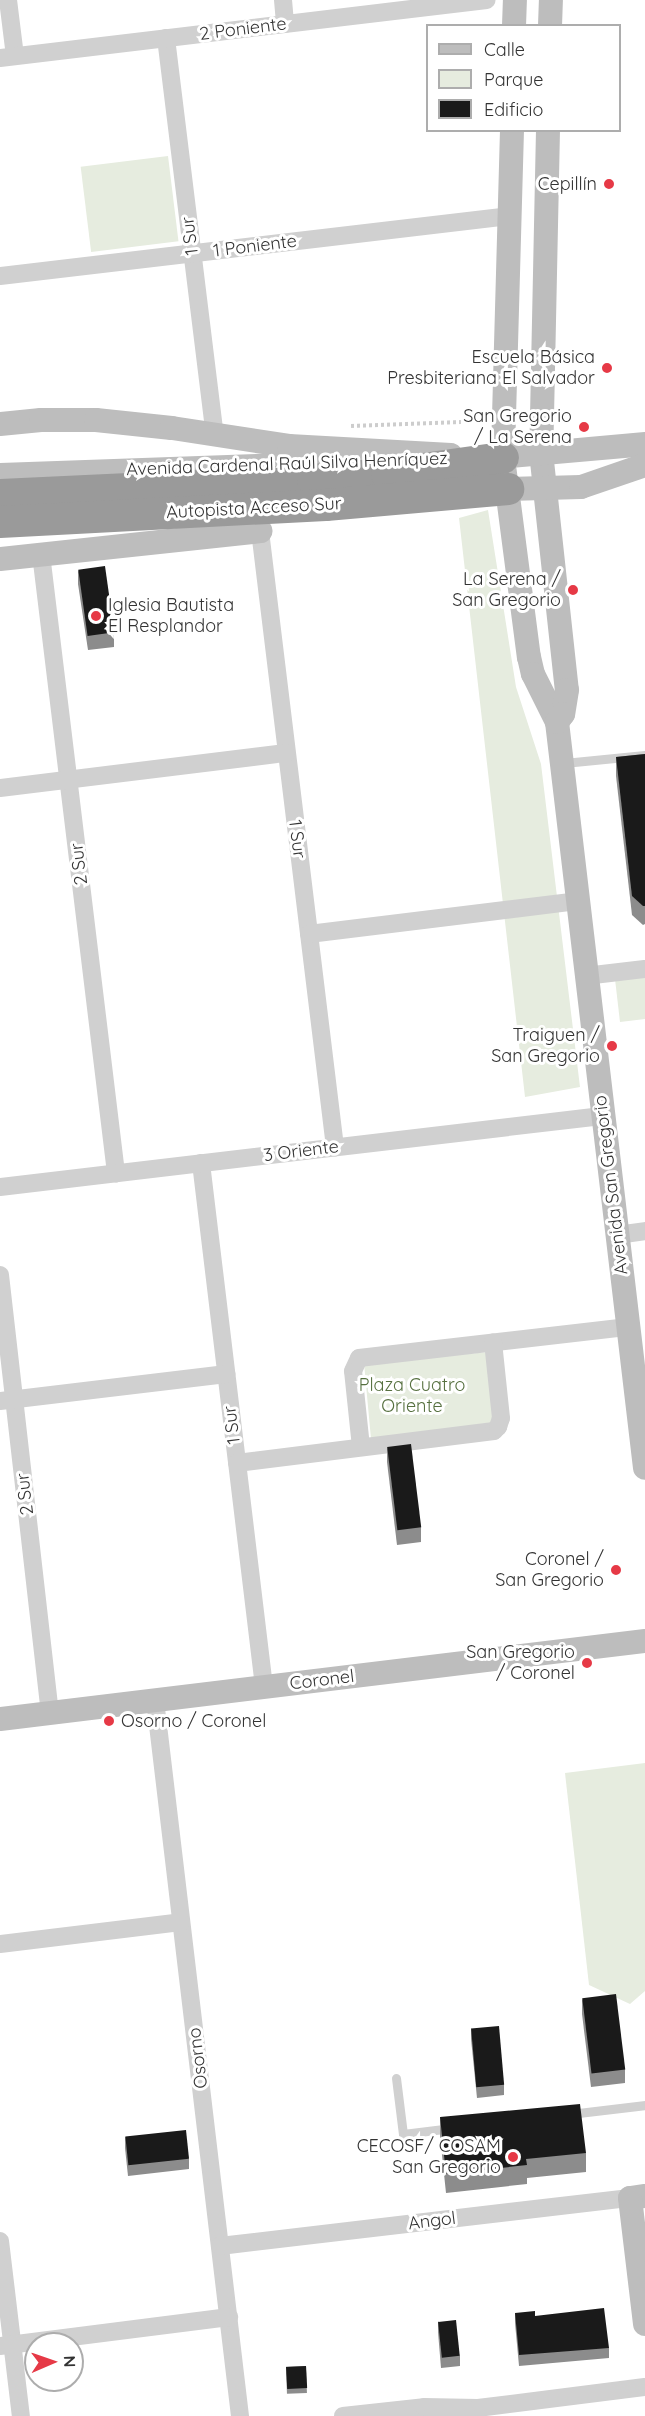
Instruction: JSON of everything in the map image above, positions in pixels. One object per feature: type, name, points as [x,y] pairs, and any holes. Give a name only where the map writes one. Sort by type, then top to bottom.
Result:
[{"type":"highway","name":"Autopista Acceso Sur","points":[[0,495],[313,480],[387,474],[503,458]]},
{"type":"highway","name":"Autopista Acceso Sur","points":[[0,522],[271,508],[508,489]]},
{"type":"highway","points":[[260,531],[372,510],[426,496]]},
{"type":"main road","points":[[514,24],[515,0]]},
{"type":"main road","points":[[550,24],[551,0]]},
{"type":"main road","name":"Avenida San Gregorio","points":[[512,132],[503,458],[533,674],[558,722],[585,976],[628,1327],[642,1414],[645,1468]]},
{"type":"main road","name":"Avenida San Gregorio","points":[[548,132],[541,452],[567,690],[558,722]]},
{"type":"main road","name":"Avenida Cardenal Raúl Silva Henríquez","points":[[0,424],[41,420],[96,420],[172,428],[318,449],[503,458]]},
{"type":"main road","name":"Avenida Cardenal Raúl Silva Henríquez","points":[[0,475],[503,458],[541,452],[645,444]]},
{"type":"main road","points":[[508,489],[545,490],[581,487],[645,465]]},
{"type":"main road","points":[[0,559],[260,531]]},
{"type":"main road","name":"Coronel","points":[[0,1719],[645,1641]]},
{"type":"main road","points":[[637,2197],[645,2324]]},
{"type":"street","points":[[7,57],[8,0]]},
{"type":"street","points":[[283,0],[285,24]]},
{"type":"street","name":"2 Poniente","points":[[7,57],[487,0]]},
{"type":"street","name":"1 Sur","points":[[166,38],[214,435]]},
{"type":"street","name":"1 Poniente","points":[[0,276],[510,216]]},
{"type":"street","name":"1 Sur","points":[[260,531],[335,1147]]},
{"type":"street","name":"2 Sur","points":[[41,554],[116,1173]]},
{"type":"street","points":[[0,788],[286,753]]},
{"type":"street","points":[[309,934],[577,901]]},
{"type":"street","points":[[585,976],[645,969]]},
{"type":"street","name":"3 Oriente","points":[[0,1187],[602,1116]]},
{"type":"street","name":"1 Sur","points":[[201,1163],[264,1687]]},
{"type":"street","points":[[617,1235],[645,1231]]},
{"type":"street","name":"2 Sur","points":[[0,1275],[7,1400],[50,1713]]},
{"type":"street","points":[[361,1447],[353,1371],[356,1361],[363,1357],[628,1327]]},
{"type":"street","points":[[237,1463],[489,1432],[498,1427],[501,1418],[493,1342]]},
{"type":"street","points":[[7,1400],[226,1374]]},
{"type":"street","name":"Osorno","points":[[155,1700],[240,2416]]},
{"type":"street","points":[[0,1944],[181,1922]]},
{"type":"street","name":"Angol","points":[[220,2246],[637,2197]]},
{"type":"street","points":[[0,2241],[6,2345],[21,2416]]},
{"type":"street","points":[[6,2345],[229,2317]]},
{"type":"street","points":[[344,2416],[478,2408],[645,2387]]},
{"type":"lane","points":[[562,764],[645,755]]},
{"type":"lane","points":[[396,2078],[403,2134],[462,2127]]},
{"type":"lane","points":[[556,2116],[645,2105]]},
{"type":"green space","points":[[168,156],[178,241],[91,252],[81,167]]},
{"type":"green space","points":[[488,510],[516,687],[541,764],[580,1087],[525,1097],[459,518]]},
{"type":"green space","points":[[645,976],[645,1019],[620,1022],[615,979]]},
{"type":"green space","name":"Plaza Cuatro Oriente","points":[[489,1352],[496,1417],[489,1425],[371,1439],[364,1363]]},
{"type":"green space","points":[[645,1763],[645,1991],[630,2004],[589,1985],[565,1773]]},
{"type":"building","name":"Iglesia Bautista El Resplandor","points":[[105,566],[114,632],[88,636],[78,570]]},
{"type":"building","points":[[645,754],[645,906],[643,906],[632,896],[616,757]]},
{"type":"building","points":[[411,1444],[421,1527],[397,1530],[387,1447]]},
{"type":"building","points":[[616,1994],[625,2069],[592,2074],[582,1998]]},
{"type":"building","points":[[499,2026],[504,2085],[476,2087],[471,2028]]},
{"type":"building","name":"CECOSF/ COSAM San Gregorio","points":[[580,2104],[586,2153],[526,2159],[527,2165],[446,2174],[440,2117]]},
{"type":"building","points":[[186,2130],[189,2159],[128,2165],[125,2136]]},
{"type":"building","points":[[604,2308],[609,2348],[519,2355],[515,2313],[535,2311],[535,2316]]},
{"type":"building","points":[[456,2320],[460,2356],[442,2358],[438,2322]]},
{"type":"building","points":[[306,2366],[307,2388],[287,2389],[286,2367]]},
{"type":"place","name":"Cepillín","points":[[609,184]]},
{"type":"place","name":"Escuela Básica Presbiteriana El Salvador","points":[[607,368]]},
{"type":"place","name":"San Gregorio / La Serena","points":[[584,427]]},
{"type":"place","name":"La Serena / San Gregorio","points":[[573,590]]},
{"type":"place","name":"Iglesia Bautista El Resplandor","points":[[96,616]]},
{"type":"place","name":"Traiguen / San Gregorio","points":[[612,1046]]},
{"type":"place","name":"Coronel / San Gregorio","points":[[616,1570]]},
{"type":"place","name":"San Gregorio / Coronel","points":[[587,1663]]},
{"type":"place","name":"Osorno / Coronel","points":[[109,1721]]},
{"type":"place","name":"CECOSF/ COSAM San Gregorio","points":[[513,2157]]}]
